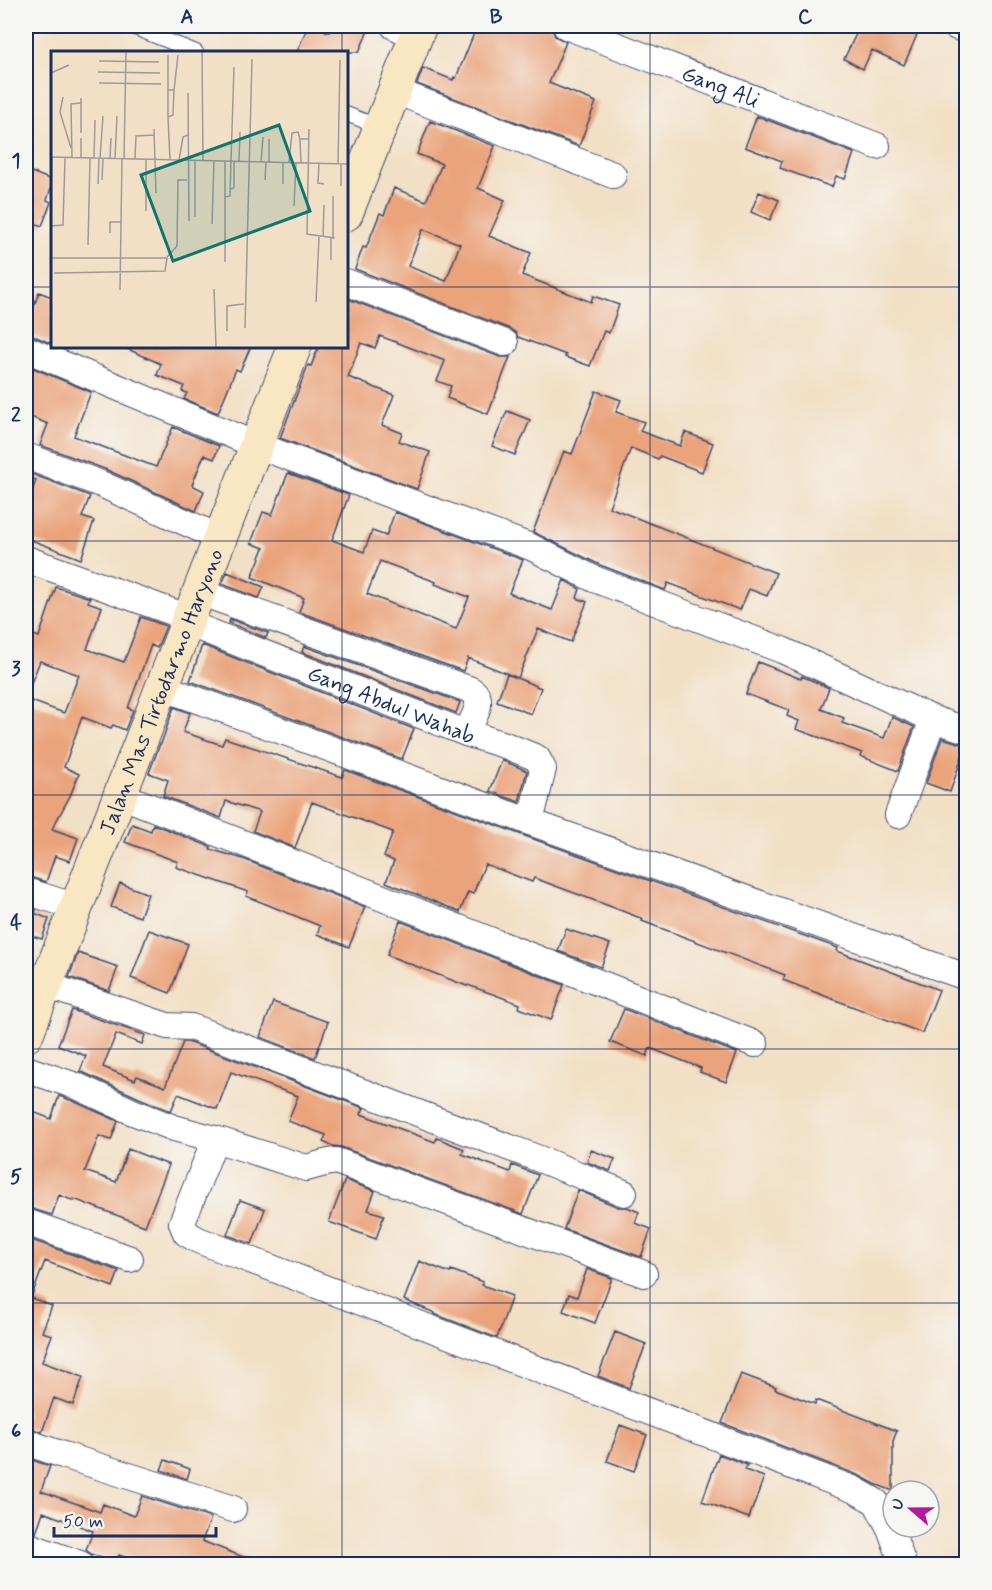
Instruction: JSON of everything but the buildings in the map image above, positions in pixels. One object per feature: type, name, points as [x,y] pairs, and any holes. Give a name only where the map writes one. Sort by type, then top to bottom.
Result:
[{"type":"street","name":"Gang Ali","points":[[566,26],[877,146]]},
{"type":"street","points":[[955,26],[966,30]]},
{"type":"street","points":[[348,209],[395,92],[410,29]]},
{"type":"street","points":[[395,92],[613,175]]},
{"type":"street","points":[[348,283],[506,343]]},
{"type":"street","name":"Jalan Mas Tirtodarmo Haryono","points":[[26,1036],[294,348]]},
{"type":"street","points":[[26,350],[256,446],[531,548],[594,579],[782,650],[933,719],[966,730]]},
{"type":"street","points":[[26,456],[100,484],[220,538]]},
{"type":"street","points":[[26,559],[192,611],[471,690],[476,693],[479,701],[466,733]]},
{"type":"street","name":"Gang Abdul Wahab","points":[[192,611],[466,733],[537,758],[543,769],[530,822]]},
{"type":"street","points":[[162,687],[530,822],[966,977]]},
{"type":"street","points":[[898,815],[933,719]]},
{"type":"street","points":[[120,795],[755,1044]]},
{"type":"street","points":[[26,891],[76,907]]},
{"type":"street","points":[[46,985],[167,1026],[191,1027],[624,1193]]},
{"type":"street","points":[[26,1069],[79,1087],[174,1128],[306,1168],[336,1161],[644,1274]]},
{"type":"street","points":[[215,1140],[182,1223],[186,1233],[192,1237],[855,1490],[876,1502],[890,1528],[903,1564]]},
{"type":"street","points":[[26,1222],[130,1259]]},
{"type":"street","points":[[26,1442],[233,1509]]},
{"type":"street","points":[[26,1545],[80,1564]]},
{"type":"lane","points":[[130,26],[193,51]]},
{"type":"lane","points":[[348,115],[380,128]]}]
